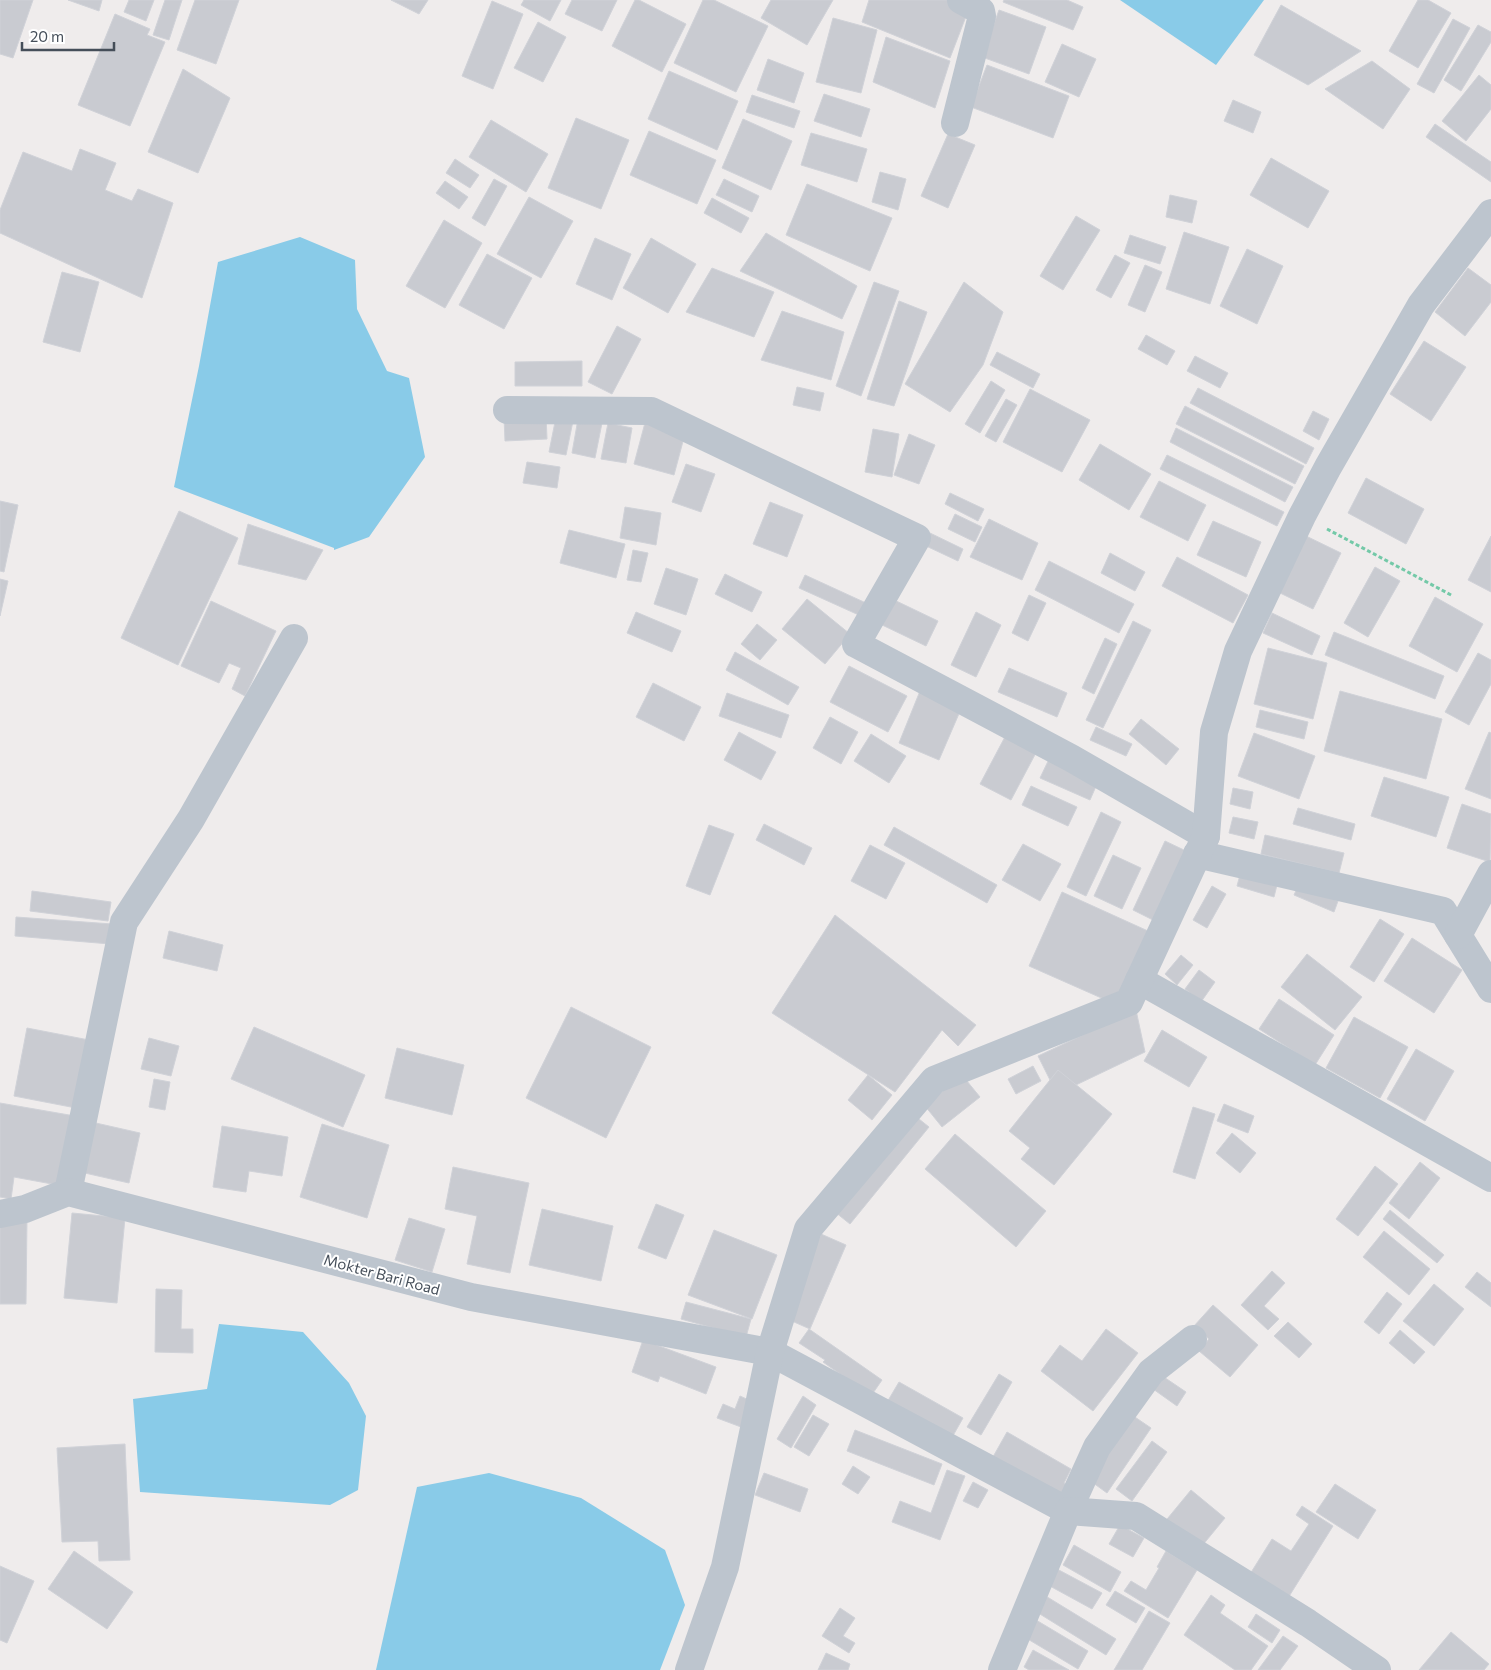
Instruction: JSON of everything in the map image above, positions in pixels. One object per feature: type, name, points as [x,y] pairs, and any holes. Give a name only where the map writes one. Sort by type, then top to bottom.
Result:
[{"type":"street","points":[[955,123],[982,16],[981,10],[961,0]]},
{"type":"street","points":[[689,1670],[724,1567],[770,1352],[808,1229],[934,1080],[1129,1002],[1201,845],[1214,732],[1238,650],[1302,516],[1421,305],[1491,213]]},
{"type":"street","points":[[507,410],[651,411],[917,538],[856,644],[1071,758],[1201,845],[1443,911],[1491,989]]},
{"type":"street","points":[[0,1214],[25,1210],[68,1192],[124,922],[191,819],[294,638]]},
{"type":"street","points":[[1458,935],[1491,874]]},
{"type":"street","points":[[1139,980],[1491,1178]]},
{"type":"street","name":"Mokter Bari Road","points":[[68,1192],[471,1297],[770,1352],[1068,1510]]},
{"type":"street","points":[[1002,1670],[1068,1510],[1098,1447],[1151,1372],[1193,1339]]},
{"type":"street","points":[[1068,1510],[1136,1516],[1308,1623],[1377,1670]]},
{"type":"path","points":[[1302,516],[1453,596]]},
{"type":"water","points":[[1120,0],[1264,0],[1216,65]]},
{"type":"water","points":[[300,237],[355,260],[357,309],[387,371],[409,378],[425,457],[369,537],[334,550],[334,548],[174,487],[218,262]]},
{"type":"water","points":[[219,1324],[303,1332],[349,1383],[366,1416],[358,1490],[330,1505],[140,1492],[133,1399],[207,1389]]},
{"type":"water","points":[[489,1473],[581,1498],[665,1550],[685,1605],[660,1670],[376,1670],[417,1487]]},
{"type":"building","points":[[0,0],[33,0],[13,58],[0,54]]},
{"type":"building","points":[[68,0],[102,0],[99,11]]},
{"type":"building","points":[[129,0],[154,0],[146,21],[124,12]]},
{"type":"building","points":[[165,0],[182,0],[169,40],[153,35]]},
{"type":"building","points":[[195,0],[239,0],[216,64],[177,50]]},
{"type":"building","points":[[391,0],[428,0],[419,14]]},
{"type":"building","points":[[524,0],[561,0],[550,21],[521,5]]},
{"type":"building","points":[[572,0],[617,0],[602,31],[565,14]]},
{"type":"building","points":[[635,0],[639,0],[686,24],[662,72],[612,46]]},
{"type":"building","points":[[703,0],[714,0],[768,26],[736,92],[674,63]]},
{"type":"building","points":[[771,0],[833,0],[807,45],[761,18]]},
{"type":"building","points":[[869,0],[957,0],[970,6],[950,58],[862,22]]},
{"type":"building","points":[[1004,0],[1067,0],[1083,7],[1073,30],[1003,2]]},
{"type":"building","points":[[1418,0],[1428,0],[1451,13],[1418,68],[1389,51]]},
{"type":"building","points":[[492,1],[523,14],[493,89],[462,76]]},
{"type":"building","points":[[1281,5],[1361,51],[1308,85],[1254,55]]},
{"type":"building","points":[[999,10],[1046,27],[1029,74],[982,57]]},
{"type":"building","points":[[115,14],[150,29],[147,35],[165,42],[130,126],[78,105]]},
{"type":"building","points":[[833,18],[877,30],[861,93],[816,82]]},
{"type":"building","points":[[1453,19],[1470,28],[1434,93],[1417,84]]},
{"type":"building","points":[[538,22],[566,37],[543,82],[514,68]]},
{"type":"building","points":[[1478,25],[1491,32],[1491,42],[1461,91],[1444,80]]},
{"type":"building","points":[[886,37],[950,61],[935,108],[873,82]]},
{"type":"building","points":[[1062,44],[1096,59],[1079,97],[1045,82]]},
{"type":"building","points":[[768,59],[804,73],[794,103],[757,90]]},
{"type":"building","points":[[1372,61],[1410,89],[1383,129],[1325,89]]},
{"type":"building","points":[[987,65],[1069,96],[1053,138],[971,107]]},
{"type":"building","points":[[183,69],[230,98],[198,173],[148,152]]},
{"type":"building","points":[[669,71],[738,101],[717,150],[648,119]]},
{"type":"building","points":[[1479,75],[1491,85],[1491,109],[1466,141],[1442,121]]},
{"type":"building","points":[[824,94],[870,109],[861,137],[814,121]]},
{"type":"building","points":[[752,95],[800,111],[794,128],[746,112]]},
{"type":"building","points":[[1233,100],[1261,112],[1253,133],[1224,121]]},
{"type":"building","points":[[576,118],[629,140],[601,209],[548,188]]},
{"type":"building","points":[[743,119],[792,141],[771,190],[722,168]]},
{"type":"building","points":[[491,120],[548,154],[526,192],[469,157]]},
{"type":"building","points":[[1435,124],[1491,162],[1491,182],[1426,137]]},
{"type":"building","points":[[649,131],[716,160],[697,204],[630,175]]},
{"type":"building","points":[[811,133],[867,149],[857,182],[801,165]]},
{"type":"building","points":[[948,134],[975,145],[948,208],[921,196]]},
{"type":"building","points":[[80,149],[116,163],[105,190],[132,201],[138,189],[173,203],[142,298],[0,233],[0,210],[23,152],[72,171]]},
{"type":"building","points":[[1271,158],[1329,191],[1308,228],[1250,195]]},
{"type":"building","points":[[455,159],[479,175],[470,188],[446,173]]},
{"type":"building","points":[[880,172],[906,179],[898,210],[872,202]]},
{"type":"building","points":[[494,179],[507,186],[485,226],[472,218]]},
{"type":"building","points":[[724,179],[759,196],[752,212],[716,195]]},
{"type":"building","points":[[445,181],[468,197],[459,209],[436,193]]},
{"type":"building","points":[[807,184],[892,218],[870,271],[786,235]]},
{"type":"building","points":[[1170,195],[1197,201],[1192,223],[1166,217]]},
{"type":"building","points":[[529,197],[573,221],[541,278],[497,254]]},
{"type":"building","points":[[712,198],[749,218],[741,233],[704,213]]},
{"type":"building","points":[[1076,216],[1100,230],[1063,290],[1040,276]]},
{"type":"building","points":[[444,220],[482,243],[445,308],[406,286]]},
{"type":"building","points":[[1184,232],[1229,247],[1210,304],[1166,289]]},
{"type":"building","points":[[766,233],[857,286],[842,319],[740,271]]},
{"type":"building","points":[[1130,235],[1166,247],[1160,264],[1124,253]]},
{"type":"building","points":[[595,238],[631,254],[612,300],[576,284]]},
{"type":"building","points":[[651,238],[696,264],[668,313],[623,288]]},
{"type":"building","points":[[1247,249],[1283,266],[1257,324],[1220,306]]},
{"type":"building","points":[[487,254],[532,278],[504,329],[459,305]]},
{"type":"building","points":[[1115,255],[1130,263],[1111,298],[1096,290]]},
{"type":"building","points":[[1145,265],[1162,272],[1145,312],[1128,305]]},
{"type":"building","points":[[712,268],[774,292],[754,337],[686,312]]},
{"type":"building","points":[[1468,268],[1491,285],[1491,302],[1465,336],[1435,312]]},
{"type":"building","points":[[62,272],[99,282],[80,352],[43,342]]},
{"type":"building","points":[[874,282],[899,291],[861,396],[836,386]]},
{"type":"building","points":[[964,282],[1003,312],[983,365],[950,412],[905,384]]},
{"type":"building","points":[[899,301],[927,312],[894,406],[867,399]]},
{"type":"building","points":[[782,311],[844,332],[831,380],[761,360]]},
{"type":"building","points":[[617,326],[641,339],[612,394],[588,382]]},
{"type":"building","points":[[1146,335],[1175,351],[1167,365],[1138,349]]},
{"type":"building","points":[[1424,341],[1466,367],[1431,421],[1390,394]]},
{"type":"building","points":[[997,352],[1040,374],[1033,388],[990,365]]},
{"type":"building","points":[[1195,356],[1228,373],[1220,388],[1187,371]]},
{"type":"building","points":[[582,361],[582,386],[515,386],[515,362]]},
{"type":"building","points":[[991,381],[1005,390],[980,433],[965,424]]},
{"type":"building","points":[[797,387],[824,393],[820,411],[793,405]]},
{"type":"building","points":[[1198,388],[1314,448],[1306,464],[1190,403]]},
{"type":"building","points":[[1030,389],[1090,420],[1062,472],[1003,442]]},
{"type":"building","points":[[1006,399],[1017,405],[996,442],[985,436]]},
{"type":"building","points":[[1185,406],[1304,466],[1295,484],[1176,424]]},
{"type":"building","points":[[1313,411],[1329,419],[1319,440],[1303,431]]},
{"type":"building","points":[[546,415],[547,439],[505,441],[504,417]]},
{"type":"building","points":[[556,417],[573,421],[566,455],[549,452]]},
{"type":"building","points":[[578,419],[602,423],[595,458],[572,453]]},
{"type":"building","points":[[646,419],[686,430],[674,475],[634,464]]},
{"type":"building","points":[[608,423],[632,428],[626,463],[601,459]]},
{"type":"building","points":[[1176,428],[1293,487],[1285,502],[1170,442]]},
{"type":"building","points":[[873,429],[899,434],[892,477],[865,472]]},
{"type":"building","points":[[909,434],[935,445],[919,484],[894,475]]},
{"type":"building","points":[[1100,444],[1151,474],[1129,510],[1079,480]]},
{"type":"building","points":[[1167,455],[1284,512],[1277,526],[1160,469]]},
{"type":"building","points":[[527,462],[560,467],[557,488],[523,483]]},
{"type":"building","points":[[686,464],[715,474],[701,512],[672,502]]},
{"type":"building","points":[[1366,478],[1424,509],[1406,544],[1348,513]]},
{"type":"building","points":[[1159,481],[1206,505],[1188,541],[1140,517]]},
{"type":"building","points":[[950,493],[984,509],[978,521],[945,504]]},
{"type":"building","points":[[0,501],[18,505],[4,572],[0,571]]},
{"type":"building","points":[[770,502],[803,515],[787,557],[753,544]]},
{"type":"building","points":[[625,507],[661,513],[656,545],[620,538]]},
{"type":"building","points":[[179,511],[238,538],[178,665],[121,638]]},
{"type":"building","points":[[955,514],[982,527],[975,542],[948,529]]},
{"type":"building","points":[[989,519],[1038,543],[1022,580],[970,557]]},
{"type":"building","points":[[1213,521],[1261,542],[1246,577],[1197,555]]},
{"type":"building","points":[[248,524],[323,550],[306,580],[238,564]]},
{"type":"building","points":[[569,530],[625,544],[616,578],[560,563]]},
{"type":"building","points":[[930,533],[963,549],[958,561],[924,545]]},
{"type":"building","points":[[1306,536],[1341,553],[1313,609],[1278,592]]},
{"type":"building","points":[[1491,536],[1491,592],[1468,580]]},
{"type":"building","points":[[633,550],[648,553],[641,582],[627,580]]},
{"type":"building","points":[[1110,553],[1145,572],[1135,591],[1101,573]]},
{"type":"building","points":[[1177,557],[1248,595],[1233,623],[1162,586]]},
{"type":"building","points":[[1049,561],[1134,604],[1119,633],[1035,590]]},
{"type":"building","points":[[1375,567],[1400,581],[1368,637],[1344,623]]},
{"type":"building","points":[[666,568],[698,579],[686,615],[654,604]]},
{"type":"building","points":[[725,574],[762,592],[752,612],[715,594]]},
{"type":"building","points":[[805,575],[866,603],[861,616],[799,588]]},
{"type":"building","points":[[0,579],[8,581],[0,616]]},
{"type":"building","points":[[1029,595],[1046,603],[1028,641],[1012,633]]},
{"type":"building","points":[[1435,597],[1483,624],[1457,672],[1409,646]]},
{"type":"building","points":[[890,598],[938,621],[926,646],[878,623]]},
{"type":"building","points":[[807,599],[850,634],[825,664],[782,629]]},
{"type":"building","points":[[211,601],[276,631],[245,696],[232,689],[241,668],[229,663],[219,683],[181,666]]},
{"type":"building","points":[[636,612],[681,631],[672,652],[627,633]]},
{"type":"building","points":[[976,612],[1001,625],[976,677],[951,665]]},
{"type":"building","points":[[1272,613],[1320,636],[1312,655],[1263,633]]},
{"type":"building","points":[[1133,621],[1151,630],[1103,728],[1086,720]]},
{"type":"building","points":[[757,624],[777,640],[760,660],[741,644]]},
{"type":"building","points":[[1334,632],[1444,676],[1435,699],[1325,655]]},
{"type":"building","points":[[1105,638],[1117,644],[1094,694],[1082,688]]},
{"type":"building","points":[[1268,648],[1327,663],[1313,719],[1254,704]]},
{"type":"building","points":[[735,652],[799,687],[788,705],[726,670]]},
{"type":"building","points":[[1478,653],[1491,660],[1491,684],[1469,725],[1445,712]]},
{"type":"building","points":[[849,666],[907,696],[888,732],[830,702]]},
{"type":"building","points":[[1009,668],[1067,693],[1057,717],[998,692]]},
{"type":"building","points":[[653,683],[701,707],[684,741],[636,717]]},
{"type":"building","points":[[920,691],[961,709],[939,760],[899,743]]},
{"type":"building","points":[[1340,691],[1442,719],[1426,779],[1324,751]]},
{"type":"building","points":[[727,693],[789,715],[781,738],[719,716]]},
{"type":"building","points":[[1260,710],[1308,722],[1304,739],[1256,727]]},
{"type":"building","points":[[830,717],[858,732],[841,764],[813,748]]},
{"type":"building","points":[[1141,719],[1179,749],[1166,765],[1129,734]]},
{"type":"building","points":[[1096,727],[1132,744],[1126,756],[1090,740]]},
{"type":"building","points":[[739,732],[776,752],[761,780],[724,760]]},
{"type":"building","points":[[1489,732],[1491,733],[1491,799],[1465,789]]},
{"type":"building","points":[[1007,733],[1038,749],[1011,800],[980,784]]},
{"type":"building","points":[[1254,733],[1315,756],[1299,799],[1238,776]]},
{"type":"building","points":[[871,734],[906,756],[889,783],[854,761]]},
{"type":"building","points":[[1051,755],[1100,777],[1090,800],[1040,778]]},
{"type":"building","points":[[1384,777],[1449,797],[1436,837],[1371,816]]},
{"type":"building","points":[[1031,786],[1077,807],[1068,826],[1022,805]]},
{"type":"building","points":[[1233,788],[1253,792],[1250,809],[1230,804]]},
{"type":"building","points":[[1462,804],[1491,814],[1490,862],[1447,848]]},
{"type":"building","points":[[1298,808],[1355,824],[1351,840],[1293,824]]},
{"type":"building","points":[[1101,812],[1121,822],[1086,896],[1067,887]]},
{"type":"building","points":[[1233,817],[1258,822],[1254,839],[1229,833]]},
{"type":"building","points":[[764,824],[812,848],[804,865],[756,840]]},
{"type":"building","points":[[709,825],[734,834],[710,895],[686,886]]},
{"type":"building","points":[[894,827],[997,885],[987,903],[884,845]]},
{"type":"building","points":[[1265,835],[1344,853],[1339,873],[1261,854]]},
{"type":"building","points":[[1165,841],[1186,851],[1153,920],[1133,910]]},
{"type":"building","points":[[1023,844],[1061,864],[1040,901],[1002,880]]},
{"type":"building","points":[[870,845],[905,863],[886,899],[851,881]]},
{"type":"building","points":[[1113,855],[1141,868],[1122,909],[1094,896]]},
{"type":"building","points":[[1241,871],[1278,881],[1274,897],[1237,886]]},
{"type":"building","points":[[1299,884],[1338,901],[1334,912],[1294,895]]},
{"type":"building","points":[[1212,886],[1226,894],[1207,928],[1193,920]]},
{"type":"building","points":[[32,891],[111,902],[108,921],[30,911]]},
{"type":"building","points":[[1062,892],[1148,931],[1115,1004],[1029,966]]},
{"type":"building","points":[[835,915],[976,1025],[958,1046],[942,1030],[895,1092],[772,1013]]},
{"type":"building","points":[[16,917],[112,924],[110,944],[15,936]]},
{"type":"building","points":[[1380,919],[1404,934],[1374,982],[1350,967]]},
{"type":"building","points":[[169,931],[223,945],[217,971],[163,958]]},
{"type":"building","points":[[1412,938],[1462,970],[1434,1013],[1384,981]]},
{"type":"building","points":[[1307,954],[1362,997],[1335,1030],[1281,987]]},
{"type":"building","points":[[1181,955],[1193,965],[1177,985],[1165,974]]},
{"type":"building","points":[[1199,970],[1215,982],[1201,1002],[1185,989]]},
{"type":"building","points":[[1279,999],[1334,1035],[1315,1065],[1259,1029]]},
{"type":"building","points":[[571,1007],[651,1047],[606,1138],[526,1098]]},
{"type":"building","points":[[1136,1010],[1145,1052],[1057,1094],[1038,1056]]},
{"type":"building","points":[[1354,1017],[1408,1047],[1380,1098],[1326,1068]]},
{"type":"building","points":[[254,1027],[365,1075],[343,1127],[231,1079]]},
{"type":"building","points":[[27,1028],[89,1040],[76,1108],[14,1096]]},
{"type":"building","points":[[1162,1030],[1207,1057],[1189,1087],[1144,1061]]},
{"type":"building","points":[[149,1038],[179,1046],[171,1076],[141,1069]]},
{"type":"building","points":[[397,1048],[464,1065],[452,1115],[385,1098]]},
{"type":"building","points":[[1416,1049],[1454,1071],[1425,1121],[1387,1099]]},
{"type":"building","points":[[1033,1066],[1041,1081],[1016,1094],[1008,1079]]},
{"type":"building","points":[[1058,1070],[1112,1114],[1054,1185],[1021,1159],[1030,1148],[1009,1131]]},
{"type":"building","points":[[868,1075],[892,1095],[872,1120],[848,1100]]},
{"type":"building","points":[[962,1075],[980,1097],[942,1127],[925,1106]]},
{"type":"building","points":[[154,1079],[170,1082],[165,1110],[149,1107]]},
{"type":"building","points":[[0,1103],[75,1116],[63,1186],[14,1177],[11,1199],[0,1197]]},
{"type":"building","points":[[1224,1104],[1254,1116],[1248,1133],[1217,1121]]},
{"type":"building","points":[[1193,1107],[1215,1114],[1195,1179],[1173,1172]]},
{"type":"building","points":[[914,1115],[929,1127],[850,1224],[835,1212]]},
{"type":"building","points":[[87,1121],[140,1133],[129,1183],[76,1171]]},
{"type":"building","points":[[322,1124],[389,1145],[367,1218],[300,1197]]},
{"type":"building","points":[[222,1126],[288,1137],[282,1176],[249,1171],[246,1192],[213,1187]]},
{"type":"building","points":[[1232,1133],[1256,1153],[1240,1173],[1216,1153]]},
{"type":"building","points":[[955,1134],[1046,1211],[1016,1247],[925,1169]]},
{"type":"building","points":[[1420,1162],[1440,1178],[1409,1219],[1389,1203]]},
{"type":"building","points":[[1375,1166],[1398,1184],[1358,1236],[1336,1219]]},
{"type":"building","points":[[453,1167],[529,1183],[510,1273],[467,1264],[477,1216],[445,1209]]},
{"type":"building","points":[[656,1204],[684,1215],[666,1259],[638,1248]]},
{"type":"building","points":[[542,1209],[613,1226],[601,1281],[529,1265]]},
{"type":"building","points":[[1390,1210],[1444,1255],[1437,1263],[1383,1219]]},
{"type":"building","points":[[72,1213],[125,1218],[117,1303],[64,1298]]},
{"type":"building","points":[[27,1218],[26,1304],[0,1304],[0,1223]]},
{"type":"building","points":[[409,1218],[445,1229],[432,1272],[395,1260]]},
{"type":"building","points":[[714,1230],[777,1255],[752,1319],[688,1295]]},
{"type":"building","points":[[1384,1231],[1430,1269],[1409,1295],[1363,1257]]},
{"type":"building","points":[[821,1234],[846,1245],[810,1329],[785,1318]]},
{"type":"building","points":[[1272,1271],[1285,1283],[1264,1306],[1279,1319],[1268,1330],[1241,1305]]},
{"type":"building","points":[[1477,1272],[1491,1283],[1491,1307],[1465,1287]]},
{"type":"building","points":[[1434,1284],[1464,1309],[1434,1346],[1403,1321]]},
{"type":"building","points":[[156,1289],[182,1290],[181,1329],[193,1329],[193,1353],[155,1352]]},
{"type":"building","points":[[1387,1292],[1402,1304],[1379,1334],[1364,1322]]},
{"type":"building","points":[[686,1302],[751,1319],[746,1337],[681,1319]]},
{"type":"building","points":[[1213,1305],[1258,1345],[1230,1377],[1199,1351],[1209,1339],[1194,1326]]},
{"type":"building","points":[[1288,1322],[1312,1344],[1299,1358],[1274,1336]]},
{"type":"building","points":[[809,1329],[882,1380],[871,1396],[823,1362],[825,1360],[799,1343]]},
{"type":"building","points":[[1106,1329],[1138,1353],[1093,1411],[1041,1371],[1060,1345],[1082,1361]]},
{"type":"building","points":[[1400,1330],[1425,1352],[1414,1364],[1389,1343]]},
{"type":"building","points":[[643,1340],[716,1367],[706,1394],[660,1376],[658,1382],[632,1372]]},
{"type":"building","points":[[1155,1371],[1186,1392],[1177,1406],[1146,1384]]},
{"type":"building","points":[[999,1374],[1012,1382],[981,1435],[967,1427]]},
{"type":"building","points":[[899,1382],[963,1418],[950,1441],[886,1404]]},
{"type":"building","points":[[740,1396],[751,1401],[741,1427],[717,1418],[723,1404],[735,1409]]},
{"type":"building","points":[[803,1396],[816,1405],[791,1448],[777,1439]]},
{"type":"building","points":[[1129,1413],[1151,1428],[1107,1493],[1085,1477]]},
{"type":"building","points":[[813,1415],[829,1424],[809,1456],[794,1447]]},
{"type":"building","points":[[855,1430],[942,1464],[934,1485],[847,1451]]},
{"type":"building","points":[[1007,1432],[1071,1469],[1064,1483],[1067,1485],[1057,1503],[989,1464]]},
{"type":"building","points":[[1152,1441],[1167,1452],[1132,1501],[1116,1489]]},
{"type":"building","points":[[125,1444],[130,1560],[99,1561],[98,1541],[62,1542],[57,1448]]},
{"type":"building","points":[[853,1466],[870,1477],[858,1494],[842,1484]]},
{"type":"building","points":[[947,1470],[965,1476],[940,1540],[892,1522],[900,1501],[931,1513]]},
{"type":"building","points":[[764,1473],[808,1489],[800,1512],[755,1495]]},
{"type":"building","points":[[973,1482],[988,1490],[978,1508],[963,1501]]},
{"type":"building","points":[[1335,1484],[1376,1510],[1358,1539],[1316,1512]]},
{"type":"building","points":[[1191,1490],[1225,1518],[1197,1552],[1163,1524]]},
{"type":"building","points":[[1302,1506],[1333,1526],[1283,1606],[1245,1582],[1272,1539],[1291,1551],[1309,1524],[1296,1515]]},
{"type":"building","points":[[1120,1525],[1144,1538],[1133,1557],[1109,1544]]},
{"type":"building","points":[[1074,1545],[1121,1572],[1110,1592],[1063,1565]]},
{"type":"building","points":[[74,1551],[133,1592],[107,1629],[48,1589]]},
{"type":"building","points":[[1166,1551],[1197,1570],[1168,1618],[1124,1591],[1131,1581],[1146,1590],[1159,1568],[1157,1567]]},
{"type":"building","points":[[0,1566],[34,1581],[7,1643],[0,1640]]},
{"type":"building","points":[[1057,1569],[1102,1593],[1092,1609],[1048,1585]]},
{"type":"building","points":[[1115,1591],[1145,1608],[1136,1623],[1106,1605]]},
{"type":"building","points":[[1044,1595],[1116,1639],[1106,1655],[1035,1611]]},
{"type":"building","points":[[1211,1595],[1225,1605],[1220,1613],[1268,1646],[1251,1670],[1235,1670],[1184,1635]]},
{"type":"building","points":[[840,1608],[855,1618],[843,1636],[855,1643],[849,1653],[822,1636]]},
{"type":"building","points":[[1149,1611],[1170,1623],[1142,1670],[1114,1670]]},
{"type":"building","points":[[1256,1614],[1280,1630],[1272,1643],[1248,1627]]},
{"type":"building","points":[[1036,1620],[1088,1651],[1078,1669],[1026,1638]]},
{"type":"building","points":[[1451,1632],[1489,1664],[1484,1670],[1419,1670]]},
{"type":"building","points":[[1283,1636],[1298,1646],[1280,1670],[1258,1670]]},
{"type":"building","points":[[1033,1650],[1069,1670],[1029,1670],[1024,1667]]},
{"type":"building","points":[[826,1653],[850,1664],[848,1670],[818,1670]]}]
